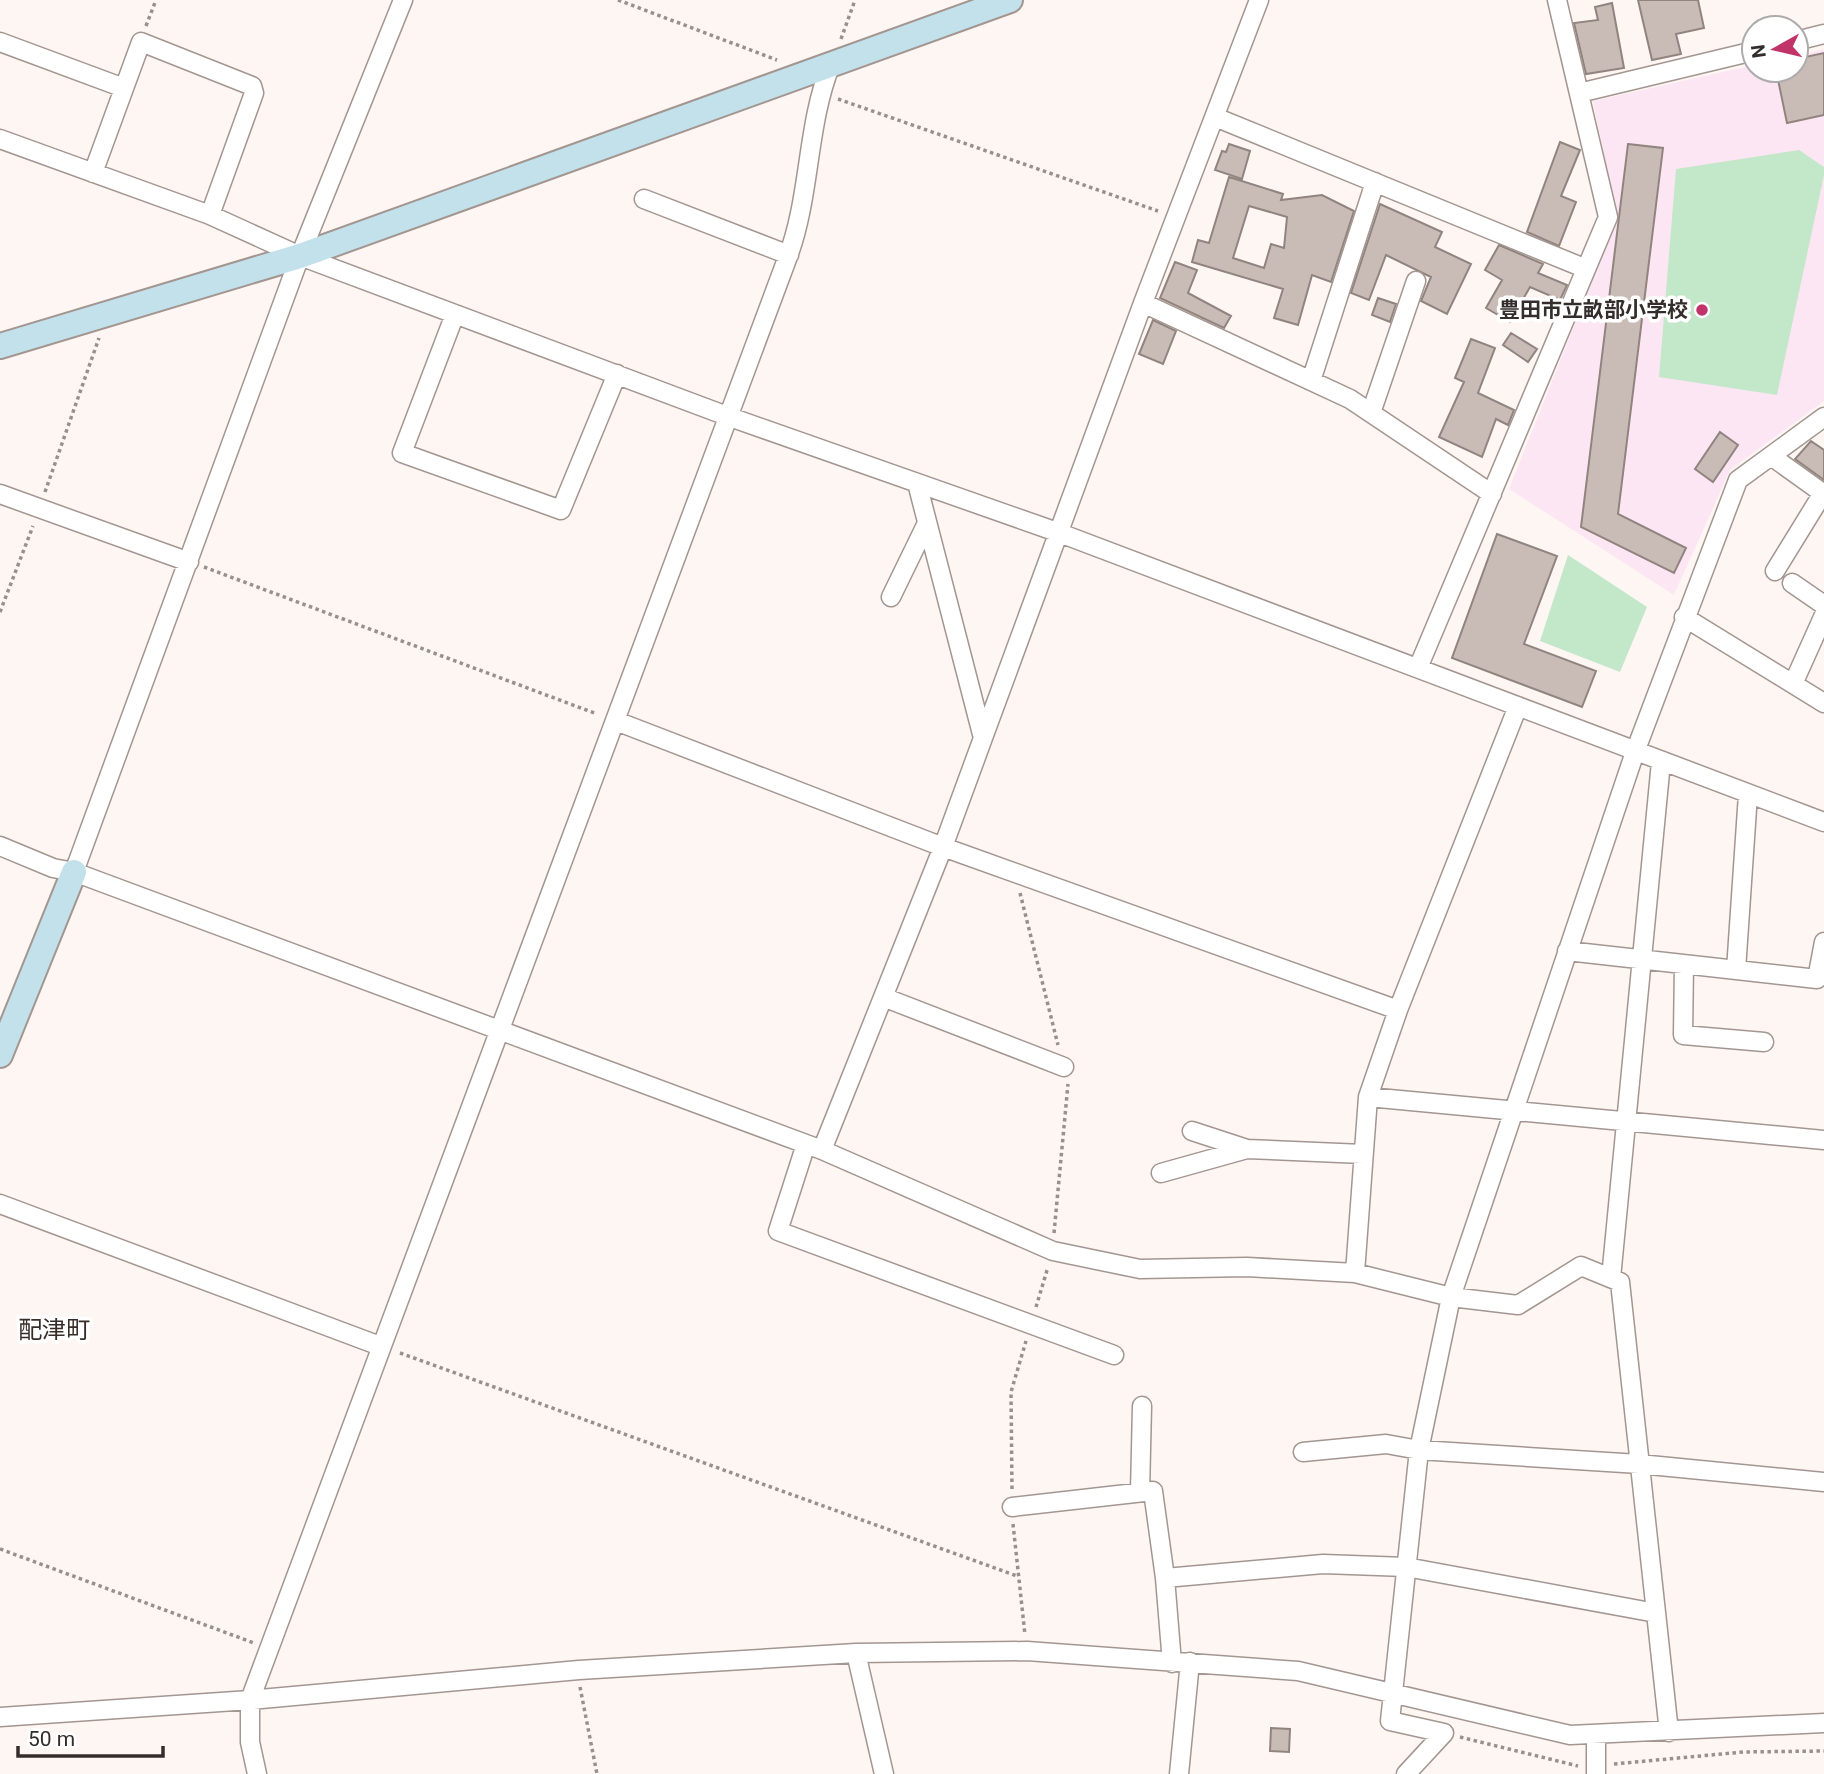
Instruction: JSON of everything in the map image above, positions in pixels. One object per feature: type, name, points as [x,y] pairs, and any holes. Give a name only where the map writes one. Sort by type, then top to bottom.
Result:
[{"type":"street","points":[[0,1055],[7,1020],[74,872],[300,256],[402,0]]},
{"type":"street","points":[[0,346],[300,256],[1010,0]]},
{"type":"street","points":[[1114,1355],[1030,1327],[778,1230],[883,998],[943,847],[1057,532],[1259,0]]},
{"type":"street","points":[[1418,668],[1584,268],[1608,218],[1557,0]]},
{"type":"street","points":[[93,173],[141,41],[251,86],[254,93],[210,215]]},
{"type":"street","points":[[0,42],[124,88]]},
{"type":"street","points":[[1579,93],[1740,54]]},
{"type":"street","points":[[257,1774],[250,1742],[250,1700],[380,1346],[503,1029],[727,416],[789,255],[820,92],[831,64]]},
{"type":"street","points":[[1215,117],[1584,268]]},
{"type":"street","points":[[0,139],[210,215],[300,256],[727,416],[1057,532],[1824,822]]},
{"type":"street","points":[[1311,381],[1375,182]]},
{"type":"street","points":[[644,198],[789,255]]},
{"type":"street","points":[[1371,413],[1416,281]]},
{"type":"street","points":[[1143,303],[1311,381],[1371,413],[1492,494]]},
{"type":"street","points":[[455,314],[402,453],[561,510],[617,374]]},
{"type":"street","points":[[1444,1733],[1390,1721],[1419,1450],[1451,1297],[1634,752],[1738,480],[1824,417]]},
{"type":"street","points":[[1771,456],[1823,494],[1775,571]]},
{"type":"street","points":[[917,483],[983,738]]},
{"type":"street","points":[[0,494],[189,562]]},
{"type":"street","points":[[891,597],[927,523]]},
{"type":"street","points":[[1792,583],[1824,605]]},
{"type":"street","points":[[1793,684],[1824,615]]},
{"type":"street","points":[[1684,617],[1824,704]]},
{"type":"street","points":[[1355,1273],[1368,1097],[1398,1010],[1518,706]]},
{"type":"street","points":[[616,721],[943,847],[1398,1010]]},
{"type":"street","points":[[1611,1278],[1661,762]]},
{"type":"street","points":[[1736,970],[1748,794]]},
{"type":"street","points":[[0,846],[53,868],[74,872],[503,1029],[814,1147],[1053,1251],[1140,1269],[1247,1267],[1355,1273],[1451,1297],[1518,1305],[1581,1266],[1620,1282],[1670,1732]]},
{"type":"street","points":[[1567,951],[1817,979],[1824,942]]},
{"type":"street","points":[[1684,964],[1683,1035],[1764,1042]]},
{"type":"street","points":[[883,998],[1064,1067]]},
{"type":"street","points":[[1368,1097],[1514,1108],[1824,1140]]},
{"type":"street","points":[[1192,1132],[1247,1149],[1363,1154]]},
{"type":"street","points":[[1161,1173],[1247,1149]]},
{"type":"street","points":[[0,1204],[380,1346]]},
{"type":"street","points":[[1140,1492],[1142,1406]]},
{"type":"street","points":[[1303,1452],[1386,1444],[1419,1450],[1639,1464],[1824,1482]]},
{"type":"street","points":[[1012,1507],[1153,1490],[1165,1578],[1181,1663],[1179,1774]]},
{"type":"street","points":[[1165,1578],[1323,1564],[1405,1567],[1656,1613]]},
{"type":"street","points":[[0,1717],[250,1700],[579,1670],[856,1653],[1027,1651],[1298,1671],[1570,1735],[1824,1723]]},
{"type":"street","points":[[856,1653],[884,1774]]},
{"type":"street","points":[[1406,1774],[1444,1733]]},
{"type":"street","points":[[1596,1735],[1596,1770]]},
{"type":"path","points":[[141,41],[156,0]]},
{"type":"path","points":[[618,0],[790,65],[795,78]]},
{"type":"path","points":[[831,64],[855,0]]},
{"type":"path","points":[[820,92],[1175,218]]},
{"type":"path","points":[[0,612],[101,334],[97,316]]},
{"type":"path","points":[[189,562],[616,721]]},
{"type":"path","points":[[1027,1651],[1017,1576],[1012,1507],[1010,1392],[1053,1251]]},
{"type":"path","points":[[380,1346],[1017,1576]]},
{"type":"path","points":[[0,1549],[269,1649]]},
{"type":"path","points":[[579,1670],[584,1717],[597,1774]]},
{"type":"path","points":[[1444,1733],[1596,1770],[1743,1752],[1824,1751]]},
{"type":"shaded area","name":"豊田市立畝部小学校","points":[[1824,49],[1824,401],[1730,470],[1674,595],[1509,489],[1617,218],[1593,101],[1740,68],[1740,84],[1810,84],[1810,52]]},
{"type":"green space","points":[[1799,150],[1824,167],[1824,175],[1777,395],[1659,377],[1676,169]]},
{"type":"green space","points":[[1568,555],[1647,607],[1620,672],[1540,641]]},
{"type":"building","points":[[1638,0],[1698,0],[1704,28],[1676,34],[1681,54],[1652,60]]},
{"type":"building","points":[[1612,3],[1624,68],[1586,74],[1574,23],[1598,20],[1595,7]]},
{"type":"building","points":[[1824,53],[1824,115],[1787,123],[1779,84],[1810,84],[1810,56]]},
{"type":"building","points":[[1560,142],[1580,150],[1561,196],[1576,202],[1559,246],[1527,232]]},
{"type":"building","points":[[1229,144],[1250,151],[1242,179],[1215,170],[1222,151],[1226,152]]},
{"type":"building","points":[[1628,144],[1663,148],[1618,514],[1686,548],[1674,573],[1581,527]]},
{"type":"building","points":[[1229,177],[1283,194],[1281,200],[1322,195],[1354,211],[1331,282],[1312,275],[1298,325],[1274,318],[1283,289],[1192,262],[1198,240],[1209,243]],"holes":[[[1249,206],[1287,217],[1284,248],[1271,244],[1264,268],[1233,258]]]},
{"type":"building","points":[[1380,204],[1442,232],[1435,247],[1471,264],[1447,314],[1421,301],[1431,277],[1386,255],[1369,300],[1351,293]]},
{"type":"building","points":[[1499,245],[1543,264],[1538,273],[1567,285],[1560,300],[1530,287],[1510,322],[1486,308],[1502,280],[1485,270]]},
{"type":"building","points":[[1175,262],[1197,270],[1188,293],[1231,316],[1224,328],[1160,298]]},
{"type":"building","points":[[1378,298],[1396,304],[1390,322],[1372,315]]},
{"type":"building","points":[[1153,320],[1176,331],[1163,364],[1139,354]]},
{"type":"building","points":[[1511,333],[1537,349],[1528,362],[1503,345]]},
{"type":"building","points":[[1471,339],[1495,348],[1478,393],[1514,410],[1508,425],[1496,419],[1482,457],[1439,437],[1464,382],[1455,378]]},
{"type":"building","points":[[1720,432],[1738,445],[1713,482],[1695,469]]},
{"type":"building","points":[[1811,441],[1824,450],[1824,480],[1795,459]]},
{"type":"building","points":[[1497,534],[1557,556],[1524,644],[1596,671],[1582,707],[1452,658]]},
{"type":"building","points":[[1271,1728],[1290,1729],[1289,1752],[1270,1751]]},
{"type":"place","name":"豊田市立畝部小学校","points":[[1702,310]]},
{"type":"district","name":"配津町","points":[[54,1330]]}]
